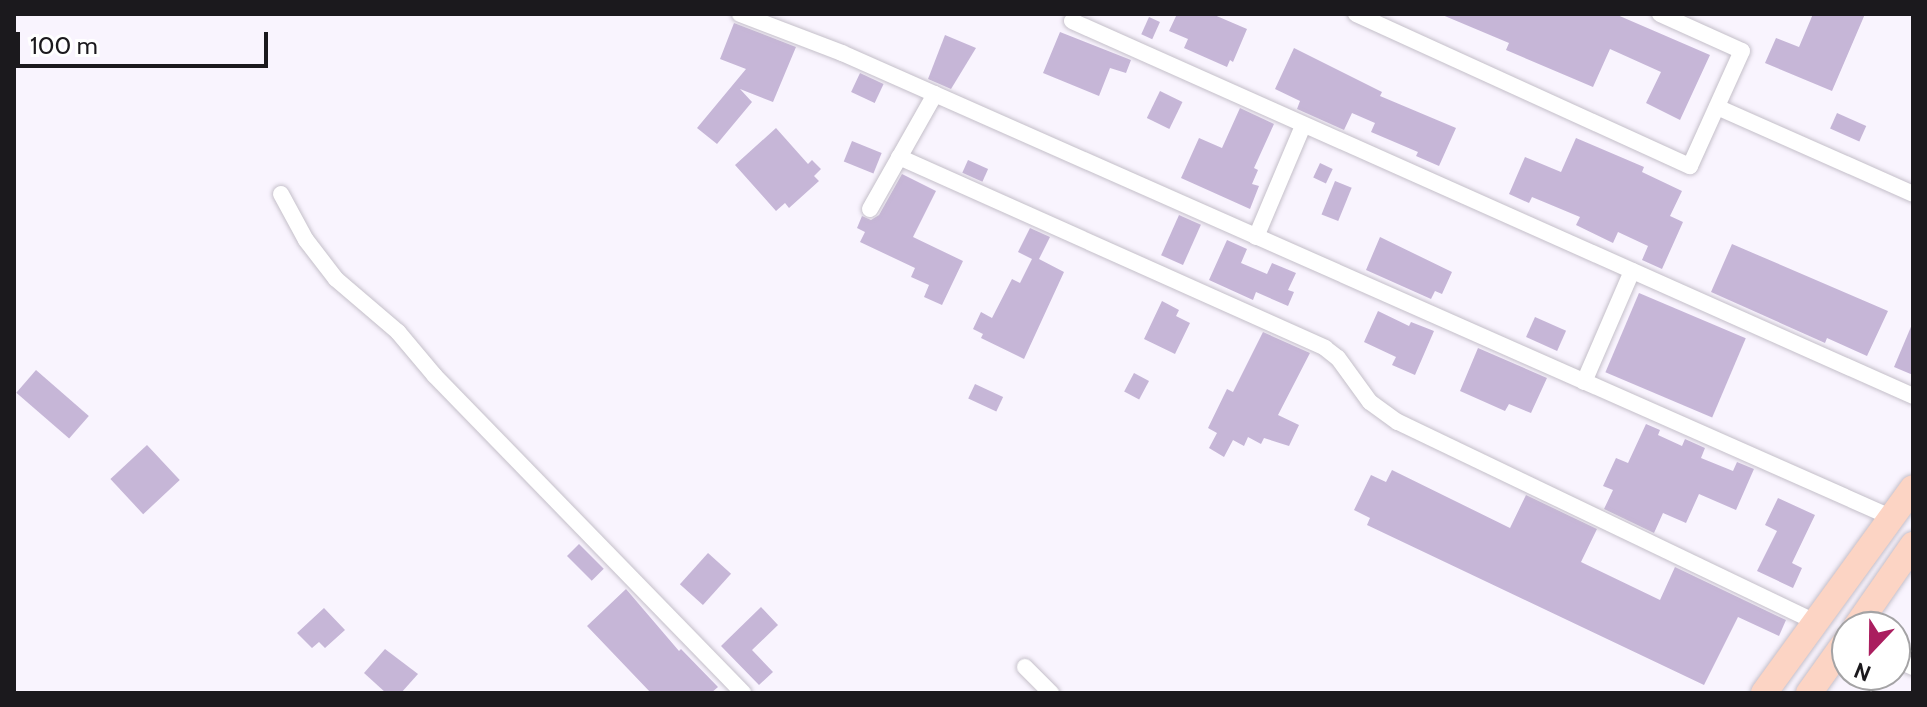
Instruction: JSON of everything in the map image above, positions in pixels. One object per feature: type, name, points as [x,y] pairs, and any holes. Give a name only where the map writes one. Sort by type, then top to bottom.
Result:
[{"type":"highway","points":[[1764,693],[1913,488]]},
{"type":"highway","points":[[1867,611],[1913,545]]},
{"type":"highway","points":[[1809,693],[1831,662]]},
{"type":"street","points":[[740,14],[935,94],[1893,518]]},
{"type":"street","points":[[1356,14],[1690,166],[1742,51],[1660,14]]},
{"type":"street","points":[[1072,21],[1913,396]]},
{"type":"street","points":[[870,209],[935,94]]},
{"type":"street","points":[[1717,107],[1913,194]]},
{"type":"street","points":[[1256,237],[1303,126]]},
{"type":"street","points":[[899,157],[1325,348],[1338,358],[1370,402],[1388,417],[1817,623]]},
{"type":"street","points":[[281,194],[306,240],[336,279],[398,332],[435,376],[743,693]]},
{"type":"street","points":[[1584,382],[1632,271]]},
{"type":"street","points":[[1025,667],[1051,693]]},
{"type":"building","points":[[1177,14],[1212,14],[1247,29],[1233,62],[1230,60],[1227,67],[1184,48],[1188,39],[1169,31]]},
{"type":"building","points":[[1440,14],[1615,14],[1710,55],[1680,120],[1646,103],[1661,72],[1610,49],[1593,87],[1506,50],[1509,43]]},
{"type":"building","points":[[1813,14],[1865,14],[1832,91],[1765,63],[1776,38],[1799,47]]},
{"type":"building","points":[[1149,17],[1160,22],[1152,39],[1141,34]]},
{"type":"building","points":[[734,23],[796,47],[773,102],[740,89],[752,102],[717,144],[697,128],[746,69],[720,59]]},
{"type":"building","points":[[1060,32],[1131,60],[1126,73],[1110,68],[1099,96],[1043,73]]},
{"type":"building","points":[[945,35],[976,48],[951,89],[928,79]]},
{"type":"building","points":[[1294,48],[1382,92],[1380,96],[1456,128],[1439,166],[1416,156],[1418,152],[1371,132],[1375,123],[1352,113],[1344,130],[1297,109],[1300,101],[1275,89]]},
{"type":"building","points":[[860,73],[884,84],[875,103],[851,92]]},
{"type":"building","points":[[1160,91],[1182,102],[1169,129],[1147,118]]},
{"type":"building","points":[[1240,108],[1274,124],[1254,168],[1258,170],[1252,184],[1259,186],[1250,209],[1181,178],[1199,138],[1222,148]]},
{"type":"building","points":[[1837,113],[1866,126],[1859,142],[1830,129]]},
{"type":"building","points":[[776,128],[808,164],[812,160],[821,169],[814,176],[819,181],[789,208],[785,203],[776,211],[735,165]]},
{"type":"building","points":[[1576,138],[1644,167],[1642,172],[1682,191],[1670,216],[1683,222],[1662,269],[1642,260],[1648,246],[1618,232],[1613,243],[1576,225],[1580,217],[1532,197],[1529,203],[1509,194],[1525,157],[1561,172]]},
{"type":"building","points":[[852,141],[882,153],[873,173],[844,161]]},
{"type":"building","points":[[968,160],[988,169],[982,182],[962,173]]},
{"type":"building","points":[[1320,163],[1333,169],[1326,183],[1313,178]]},
{"type":"building","points":[[902,174],[936,191],[913,237],[963,261],[942,305],[924,297],[929,285],[911,277],[915,268],[860,242],[865,232],[857,228],[862,216],[871,220],[879,215]]},
{"type":"building","points":[[1335,181],[1352,188],[1338,221],[1322,214]]},
{"type":"building","points":[[1179,215],[1201,225],[1183,265],[1161,255]]},
{"type":"building","points":[[1030,228],[1050,237],[1039,259],[1064,272],[1024,359],[981,338],[983,334],[973,329],[981,312],[992,318],[1012,279],[1020,283],[1032,259],[1018,252]]},
{"type":"building","points":[[1380,237],[1452,272],[1442,294],[1435,291],[1431,299],[1366,270]]},
{"type":"building","points":[[1227,240],[1247,249],[1241,263],[1267,274],[1272,263],[1296,273],[1288,290],[1294,292],[1288,306],[1256,292],[1253,300],[1209,280]]},
{"type":"building","points":[[1732,244],[1888,311],[1867,356],[1827,338],[1825,343],[1711,292]]},
{"type":"building","points":[[1639,293],[1746,338],[1712,417],[1605,372]]},
{"type":"building","points":[[1162,301],[1179,310],[1176,316],[1190,323],[1175,354],[1144,339]]},
{"type":"building","points":[[1378,311],[1409,326],[1411,322],[1434,331],[1415,375],[1392,365],[1396,357],[1364,342]]},
{"type":"building","points":[[1535,317],[1566,331],[1557,351],[1526,337]]},
{"type":"building","points":[[1913,322],[1913,375],[1894,367]]},
{"type":"building","points":[[1263,332],[1310,353],[1278,415],[1299,425],[1289,446],[1264,438],[1261,444],[1248,437],[1244,446],[1233,440],[1224,457],[1209,448],[1217,433],[1208,428],[1227,389],[1233,392]]},
{"type":"building","points":[[1478,348],[1547,378],[1531,413],[1509,404],[1505,411],[1460,391]]},
{"type":"building","points":[[36,370],[89,416],[69,439],[16,393]]},
{"type":"building","points":[[1134,373],[1149,381],[1139,400],[1124,392]]},
{"type":"building","points":[[975,384],[1003,397],[996,412],[968,399]]},
{"type":"building","points":[[1646,424],[1660,430],[1658,435],[1682,446],[1685,439],[1705,448],[1701,458],[1733,471],[1737,462],[1754,469],[1736,510],[1699,494],[1686,523],[1663,513],[1654,533],[1604,509],[1613,490],[1603,486],[1616,458],[1628,463]]},
{"type":"building","points":[[147,445],[180,480],[143,514],[110,479]]},
{"type":"building","points":[[1392,470],[1510,528],[1526,495],[1597,529],[1581,562],[1660,600],[1675,567],[1786,620],[1779,636],[1738,617],[1704,685],[1367,525],[1370,518],[1354,510],[1371,475],[1386,482]]},
{"type":"building","points":[[1778,498],[1815,515],[1792,563],[1802,568],[1793,588],[1757,571],[1777,531],[1765,525]]},
{"type":"building","points":[[579,544],[604,569],[592,581],[567,556]]},
{"type":"building","points":[[708,553],[731,574],[703,605],[680,584]]},
{"type":"building","points":[[626,589],[679,651],[681,649],[718,687],[711,693],[651,693],[587,626]]},
{"type":"building","points":[[761,607],[778,625],[752,650],[773,672],[759,685],[721,646]]},
{"type":"building","points":[[324,608],[345,630],[325,648],[319,642],[312,648],[297,633]]},
{"type":"building","points":[[385,649],[418,674],[401,693],[386,693],[364,673]]}]
